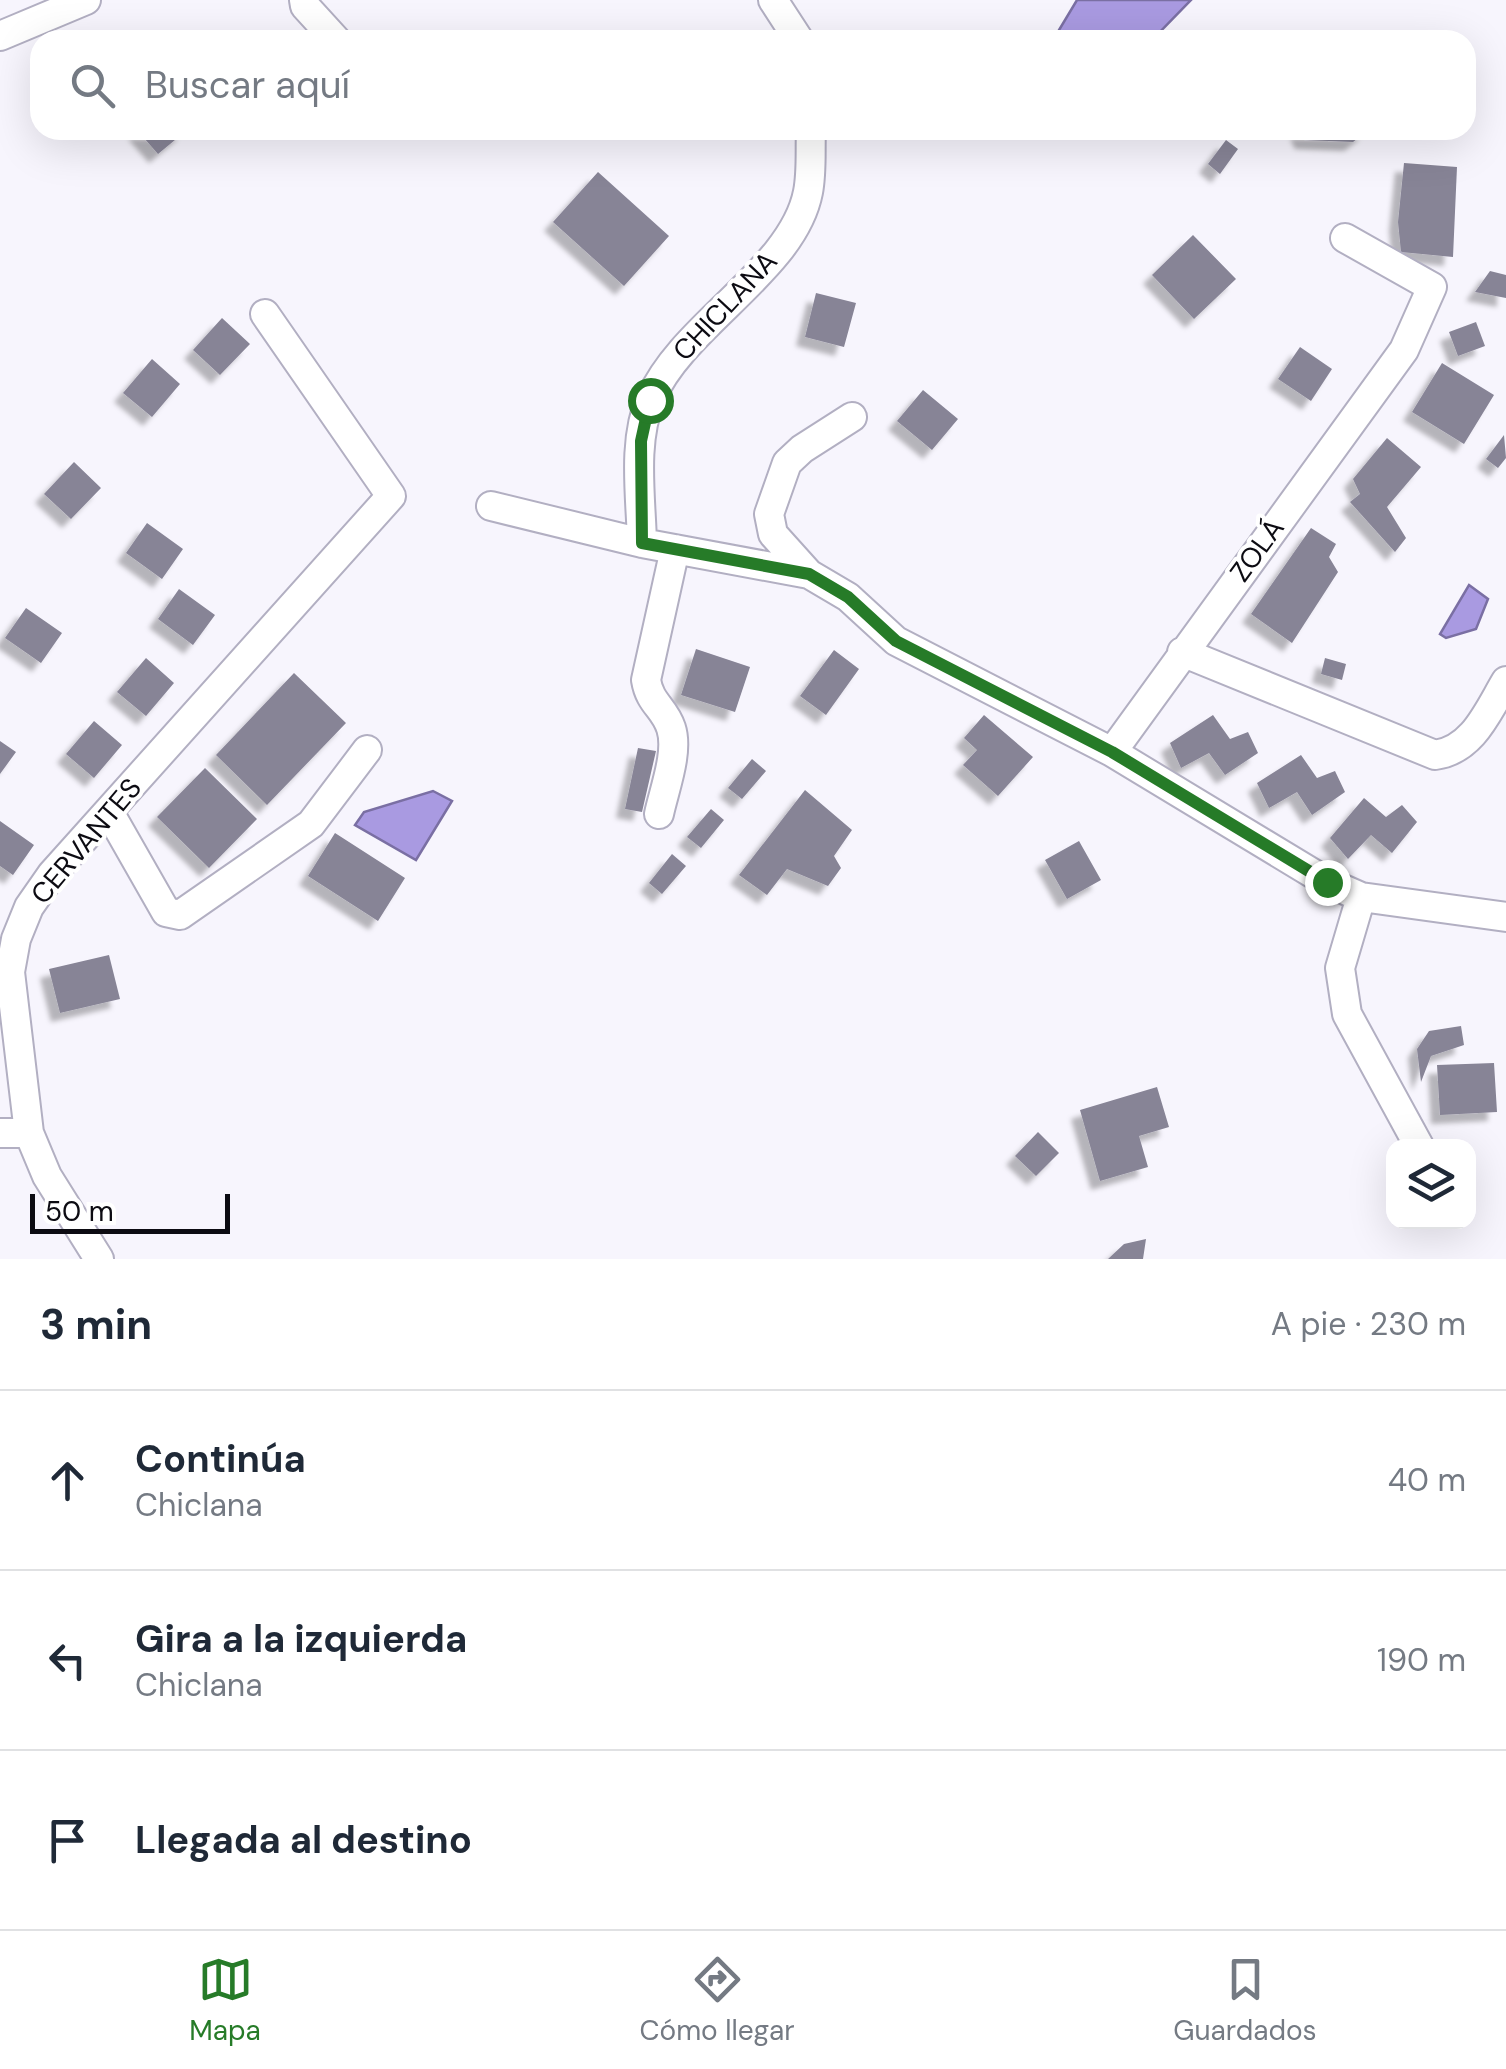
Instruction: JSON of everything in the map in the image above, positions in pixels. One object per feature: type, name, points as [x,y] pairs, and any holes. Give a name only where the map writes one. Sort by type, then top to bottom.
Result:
[{"type":"street","points":[[0,36],[86,0]]},
{"type":"street","points":[[304,0],[327,30]]},
{"type":"street","points":[[773,0],[792,30]]},
{"type":"street","name":"CHICLANA","points":[[642,543],[641,441],[650,400],[670,365],[779,249],[796,223],[808,192],[811,140]]},
{"type":"street","name":"ZOLÁ","points":[[1112,752],[1404,350],[1432,288],[1346,238]]},
{"type":"street","name":"CERVANTES","points":[[99,1259],[47,1176],[29,1134],[10,972],[16,939],[29,907],[52,874],[392,496],[265,314]]},
{"type":"street","points":[[852,417],[802,448],[788,463],[770,514],[774,534],[809,574],[848,597],[896,641],[1112,752],[1327,882],[1361,897],[1506,917]]},
{"type":"street","points":[[491,506],[642,543],[809,574]]},
{"type":"street","points":[[659,814],[674,743],[664,712],[649,696],[646,680],[674,549]]},
{"type":"street","points":[[1182,652],[1435,755],[1452,753],[1474,735],[1506,681]]},
{"type":"street","points":[[108,812],[166,912],[180,915],[311,824],[367,750]]},
{"type":"street","points":[[1361,897],[1340,968],[1347,1014],[1415,1139]]},
{"type":"street","points":[[0,1133],[29,1134]]},
{"type":"shaded area","points":[[1077,0],[1191,0],[1162,30],[1059,30]]},
{"type":"shaded area","points":[[1469,585],[1488,599],[1476,629],[1446,638],[1440,634]]},
{"type":"shaded area","points":[[433,791],[452,801],[416,860],[355,825],[364,812]]},
{"type":"building","points":[[146,140],[175,140],[158,154]]},
{"type":"building","points":[[1226,140],[1238,149],[1220,174],[1208,164]]},
{"type":"building","points":[[1404,163],[1457,167],[1453,257],[1401,252],[1398,222]]},
{"type":"building","points":[[598,172],[669,236],[624,286],[553,222]]},
{"type":"building","points":[[1193,235],[1236,279],[1194,319],[1152,275]]},
{"type":"building","points":[[1490,271],[1506,275],[1506,298],[1475,292]]},
{"type":"building","points":[[816,293],[856,303],[844,347],[805,337]]},
{"type":"building","points":[[222,318],[250,344],[220,375],[193,350]]},
{"type":"building","points":[[1476,322],[1485,346],[1458,356],[1449,332]]},
{"type":"building","points":[[1300,347],[1332,369],[1311,401],[1278,379]]},
{"type":"building","points":[[152,359],[180,384],[152,417],[123,393]]},
{"type":"building","points":[[1442,363],[1494,395],[1464,444],[1412,412]]},
{"type":"building","points":[[923,390],[958,419],[932,450],[897,421]]},
{"type":"building","points":[[1504,435],[1506,458],[1498,468],[1486,459]]},
{"type":"building","points":[[1387,438],[1421,467],[1387,507],[1406,538],[1395,552],[1350,502],[1360,494],[1353,479]]},
{"type":"building","points":[[74,462],[101,488],[71,519],[44,494]]},
{"type":"building","points":[[147,523],[183,549],[162,579],[126,553]]},
{"type":"building","points":[[1311,528],[1336,544],[1329,557],[1338,572],[1292,643],[1251,614]]},
{"type":"building","points":[[179,589],[215,615],[193,645],[158,619]]},
{"type":"building","points":[[26,608],[62,633],[41,663],[5,638]]},
{"type":"building","points":[[696,649],[750,667],[735,712],[681,695]]},
{"type":"building","points":[[834,650],[859,669],[826,715],[800,696]]},
{"type":"building","points":[[146,658],[174,683],[146,716],[117,692]]},
{"type":"building","points":[[1325,658],[1346,664],[1342,680],[1321,674]]},
{"type":"building","points":[[294,673],[346,723],[267,805],[216,755]]},
{"type":"building","points":[[984,715],[1033,757],[998,796],[963,765],[977,750],[964,738]]},
{"type":"building","points":[[1213,715],[1230,739],[1248,732],[1258,753],[1225,775],[1209,753],[1181,768],[1170,743]]},
{"type":"building","points":[[94,721],[122,745],[94,778],[66,754]]},
{"type":"building","points":[[0,741],[16,752],[0,774]]},
{"type":"building","points":[[638,748],[656,751],[642,812],[625,809]]},
{"type":"building","points":[[1301,755],[1317,778],[1335,771],[1345,792],[1312,815],[1297,792],[1269,808],[1257,783]]},
{"type":"building","points":[[752,759],[766,771],[742,799],[728,788]]},
{"type":"building","points":[[205,768],[257,819],[209,868],[157,817]]},
{"type":"building","points":[[805,790],[852,830],[834,856],[841,868],[828,886],[787,869],[767,895],[739,875]]},
{"type":"building","points":[[1364,798],[1386,817],[1402,805],[1417,822],[1392,853],[1371,835],[1348,859],[1330,838]]},
{"type":"building","points":[[711,809],[724,820],[701,848],[687,837]]},
{"type":"building","points":[[0,821],[34,845],[13,875],[0,866]]},
{"type":"building","points":[[335,833],[405,878],[378,921],[308,876]]},
{"type":"building","points":[[1079,841],[1101,880],[1067,899],[1045,860]]},
{"type":"building","points":[[672,854],[686,866],[662,894],[649,883]]},
{"type":"building","points":[[109,955],[120,999],[60,1013],[49,969]]},
{"type":"building","points":[[1461,1026],[1464,1045],[1431,1056],[1421,1082],[1417,1049],[1429,1031]]},
{"type":"building","points":[[1494,1063],[1497,1112],[1440,1115],[1437,1065]]},
{"type":"building","points":[[1157,1087],[1169,1127],[1139,1136],[1148,1167],[1100,1181],[1080,1110]]},
{"type":"building","points":[[1038,1132],[1059,1153],[1036,1176],[1015,1156]]},
{"type":"building","points":[[1146,1239],[1143,1259],[1108,1259],[1124,1244]]},
{"type":"route","points":[[650,400],[641,441],[642,543],[809,574],[848,597],[896,641],[1112,752],[1327,882]]}]
